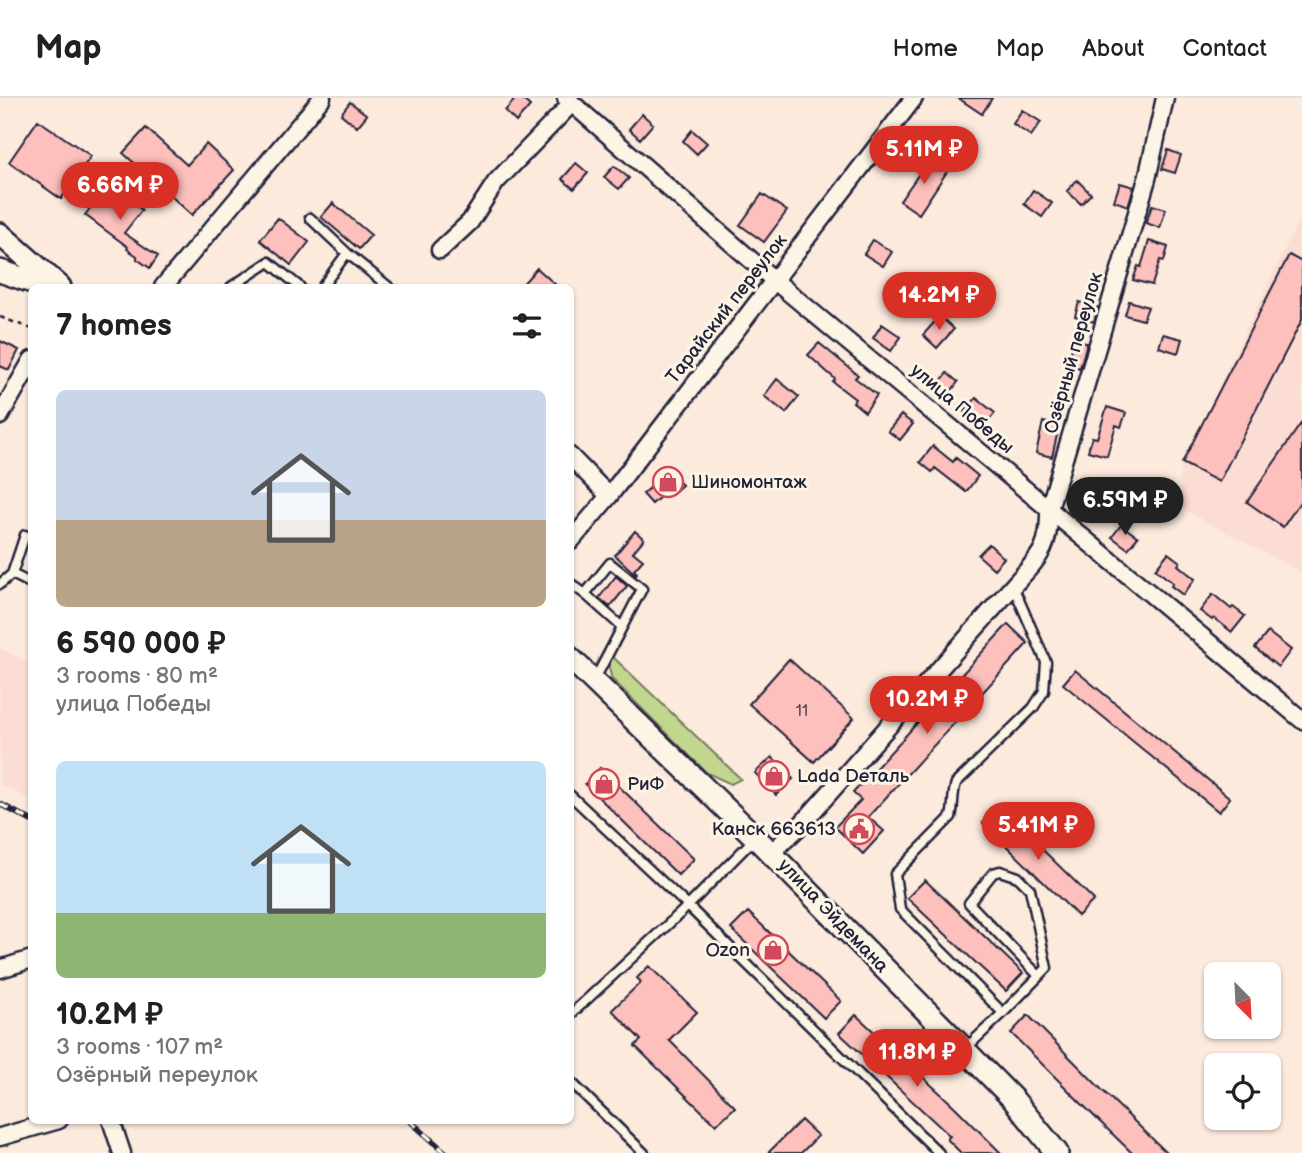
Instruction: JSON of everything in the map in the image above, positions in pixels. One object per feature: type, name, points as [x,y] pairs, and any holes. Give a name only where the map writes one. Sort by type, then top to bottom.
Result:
[{"type":"main road","points":[[0,234],[57,284]]},
{"type":"main road","points":[[0,271],[38,284]]},
{"type":"main road","name":"улица Эйдемана","points":[[574,662],[755,837],[1013,1099],[1057,1153]]},
{"type":"street","points":[[166,284],[322,98]]},
{"type":"street","name":"Тарайский переулок","points":[[574,537],[609,496],[914,98]]},
{"type":"street","name":"Озёрный переулок","points":[[771,853],[799,827],[1040,556],[1047,543],[1050,532],[1049,509],[1147,179],[1165,98]]},
{"type":"street","points":[[440,250],[470,222],[496,182],[569,101]]},
{"type":"street","name":"улица Победы","points":[[569,101],[775,281],[1302,720]]},
{"type":"street","points":[[0,416],[28,367]]},
{"type":"street","points":[[574,460],[609,496]]},
{"type":"street","points":[[0,969],[28,960]]},
{"type":"street","points":[[0,1137],[45,1124]]},
{"type":"street","points":[[112,1124],[122,1153]]},
{"type":"lane","points":[[310,218],[385,284]]},
{"type":"lane","points":[[323,284],[347,253]]},
{"type":"lane","points":[[236,284],[269,262],[296,284]]},
{"type":"lane","points":[[0,584],[12,574],[25,535]]},
{"type":"lane","points":[[585,594],[610,563],[642,589],[594,681]]},
{"type":"lane","points":[[12,574],[28,582]]},
{"type":"lane","points":[[574,586],[622,627]]},
{"type":"lane","points":[[1003,1013],[900,909],[895,874],[951,817],[956,783],[1032,708],[1044,691],[1046,662],[1013,586]]},
{"type":"lane","points":[[574,799],[688,906],[939,1153]]},
{"type":"lane","points":[[574,1012],[688,906],[755,837]]},
{"type":"lane","points":[[964,1050],[1003,1013],[1039,976],[1046,968],[1030,889],[1018,877],[1000,871],[993,873],[969,903],[1039,976]]},
{"type":"lane","points":[[574,1085],[644,1153]]},
{"type":"path","points":[[0,317],[28,328]]},
{"type":"shaded area","points":[[1302,213],[1302,573],[1177,506],[1182,463]]},
{"type":"shaded area","points":[[0,648],[28,662],[28,798],[0,785]]},
{"type":"green space","points":[[613,657],[741,779],[731,784],[707,773],[612,679],[608,665]]},
{"type":"building","points":[[516,98],[521,98],[530,106],[516,122],[505,111]]},
{"type":"building","points":[[958,98],[992,98],[982,114]]},
{"type":"building","points":[[350,102],[367,115],[357,127],[341,114]]},
{"type":"building","points":[[1022,110],[1041,122],[1031,136],[1013,124]]},
{"type":"building","points":[[642,114],[653,124],[640,139],[629,129]]},
{"type":"building","points":[[38,120],[91,156],[61,199],[9,162]]},
{"type":"building","points":[[146,128],[187,165],[206,144],[234,170],[192,215],[123,153]]},
{"type":"building","points":[[692,130],[707,143],[697,154],[683,141]]},
{"type":"building","points":[[1168,150],[1181,155],[1175,173],[1162,169]]},
{"type":"building","points":[[930,158],[948,170],[919,214],[900,201]]},
{"type":"building","points":[[576,163],[588,173],[574,189],[562,179]]},
{"type":"building","points":[[614,166],[629,178],[619,189],[604,177]]},
{"type":"building","points":[[1077,180],[1091,194],[1081,204],[1067,191]]},
{"type":"building","points":[[1120,183],[1134,187],[1128,206],[1114,201]]},
{"type":"building","points":[[108,185],[142,210],[124,233],[158,256],[150,268],[137,259],[128,247],[85,215]]},
{"type":"building","points":[[1033,190],[1052,203],[1042,217],[1024,204]]},
{"type":"building","points":[[762,194],[787,211],[764,242],[740,225]]},
{"type":"building","points":[[333,203],[371,235],[359,249],[321,217]]},
{"type":"building","points":[[1152,205],[1166,209],[1160,228],[1146,223]]},
{"type":"building","points":[[278,218],[309,242],[291,265],[260,240]]},
{"type":"building","points":[[873,240],[892,252],[883,266],[864,254]]},
{"type":"building","points":[[1149,241],[1168,247],[1164,261],[1160,260],[1152,285],[1133,280],[1138,266],[1141,267]]},
{"type":"building","points":[[1289,255],[1302,262],[1302,320],[1219,482],[1182,463]]},
{"type":"building","points":[[537,268],[555,284],[523,284]]},
{"type":"building","points":[[1129,301],[1148,307],[1143,320],[1125,315]]},
{"type":"building","points":[[1079,302],[1098,308],[1094,322],[1075,316]]},
{"type":"building","points":[[940,316],[954,329],[937,348],[923,335]]},
{"type":"building","points":[[882,324],[901,337],[891,351],[873,338]]},
{"type":"building","points":[[1163,334],[1182,339],[1178,353],[1159,347]]},
{"type":"building","points":[[0,341],[19,350],[9,370],[0,366]]},
{"type":"building","points":[[1073,341],[1087,343],[1080,368],[1069,365]]},
{"type":"building","points":[[819,343],[858,375],[855,378],[877,395],[865,412],[853,402],[855,399],[833,382],[835,379],[808,355]]},
{"type":"building","points":[[947,373],[958,382],[946,398],[935,389]]},
{"type":"building","points":[[777,379],[799,397],[786,413],[764,396]]},
{"type":"building","points":[[976,398],[995,413],[984,427],[964,412]]},
{"type":"building","points":[[1107,407],[1126,413],[1121,427],[1116,425],[1107,456],[1088,451],[1092,437],[1097,438]]},
{"type":"building","points":[[901,415],[913,424],[900,440],[888,431]]},
{"type":"building","points":[[1043,422],[1059,426],[1052,457],[1036,453]]},
{"type":"building","points":[[1302,422],[1302,499],[1283,527],[1247,502]]},
{"type":"building","points":[[933,446],[953,462],[956,458],[978,476],[966,492],[935,468],[932,472],[920,462]]},
{"type":"building","name":"Шиномонтаж","points":[[664,466],[682,485],[673,493],[669,489],[652,504],[643,494],[660,479],[655,474]]},
{"type":"building","points":[[1121,525],[1138,537],[1128,549],[1112,537]]},
{"type":"building","points":[[635,531],[644,539],[633,552],[643,560],[634,570],[636,575],[615,555]]},
{"type":"building","points":[[989,544],[1004,558],[994,569],[978,555]]},
{"type":"building","points":[[1168,553],[1195,579],[1183,595],[1155,569]]},
{"type":"building","points":[[616,576],[627,586],[610,607],[599,598]]},
{"type":"building","points":[[1213,594],[1231,609],[1233,607],[1245,616],[1232,632],[1200,611]]},
{"type":"building","points":[[1008,624],[1028,643],[868,817],[884,831],[863,854],[835,827],[861,800],[853,793]]},
{"type":"building","points":[[1268,632],[1291,650],[1278,667],[1255,648]]},
{"type":"building","points":[[789,659],[854,718],[814,762],[749,704]]},
{"type":"building","points":[[1075,670],[1230,798],[1219,812],[1063,684]]},
{"type":"building","name":"Lada Dеталь","points":[[772,757],[793,779],[776,795],[755,773]]},
{"type":"building","points":[[600,768],[694,859],[678,875],[585,784]]},
{"type":"building","points":[[999,807],[1094,900],[1078,916],[983,823]]},
{"type":"building","points":[[925,880],[1023,973],[1006,991],[907,898]]},
{"type":"building","points":[[748,912],[841,1001],[824,1018],[731,929]]},
{"type":"building","points":[[649,966],[697,1012],[669,1040],[735,1107],[716,1125],[635,1046],[641,1040],[612,1010],[641,982],[637,978]]},
{"type":"building","points":[[856,1015],[1001,1153],[961,1153],[947,1139],[950,1136],[839,1033]]},
{"type":"building","points":[[1028,1015],[1167,1153],[1132,1153],[1096,1118],[1011,1033]]},
{"type":"building","points":[[801,1120],[818,1136],[801,1153],[768,1153]]},
{"type":"railway","points":[[0,804],[28,819]]},
{"type":"railway","points":[[413,1124],[446,1153]]},
{"type":"place","name":"Шиномонтаж","points":[[668,482]]},
{"type":"place","name":"Lada Dеталь","points":[[774,776]]},
{"type":"place","name":"РиФ","points":[[604,784]]},
{"type":"place","name":"Канск 663613","points":[[859,829]]},
{"type":"place","name":"Ozon","points":[[773,950]]}]
